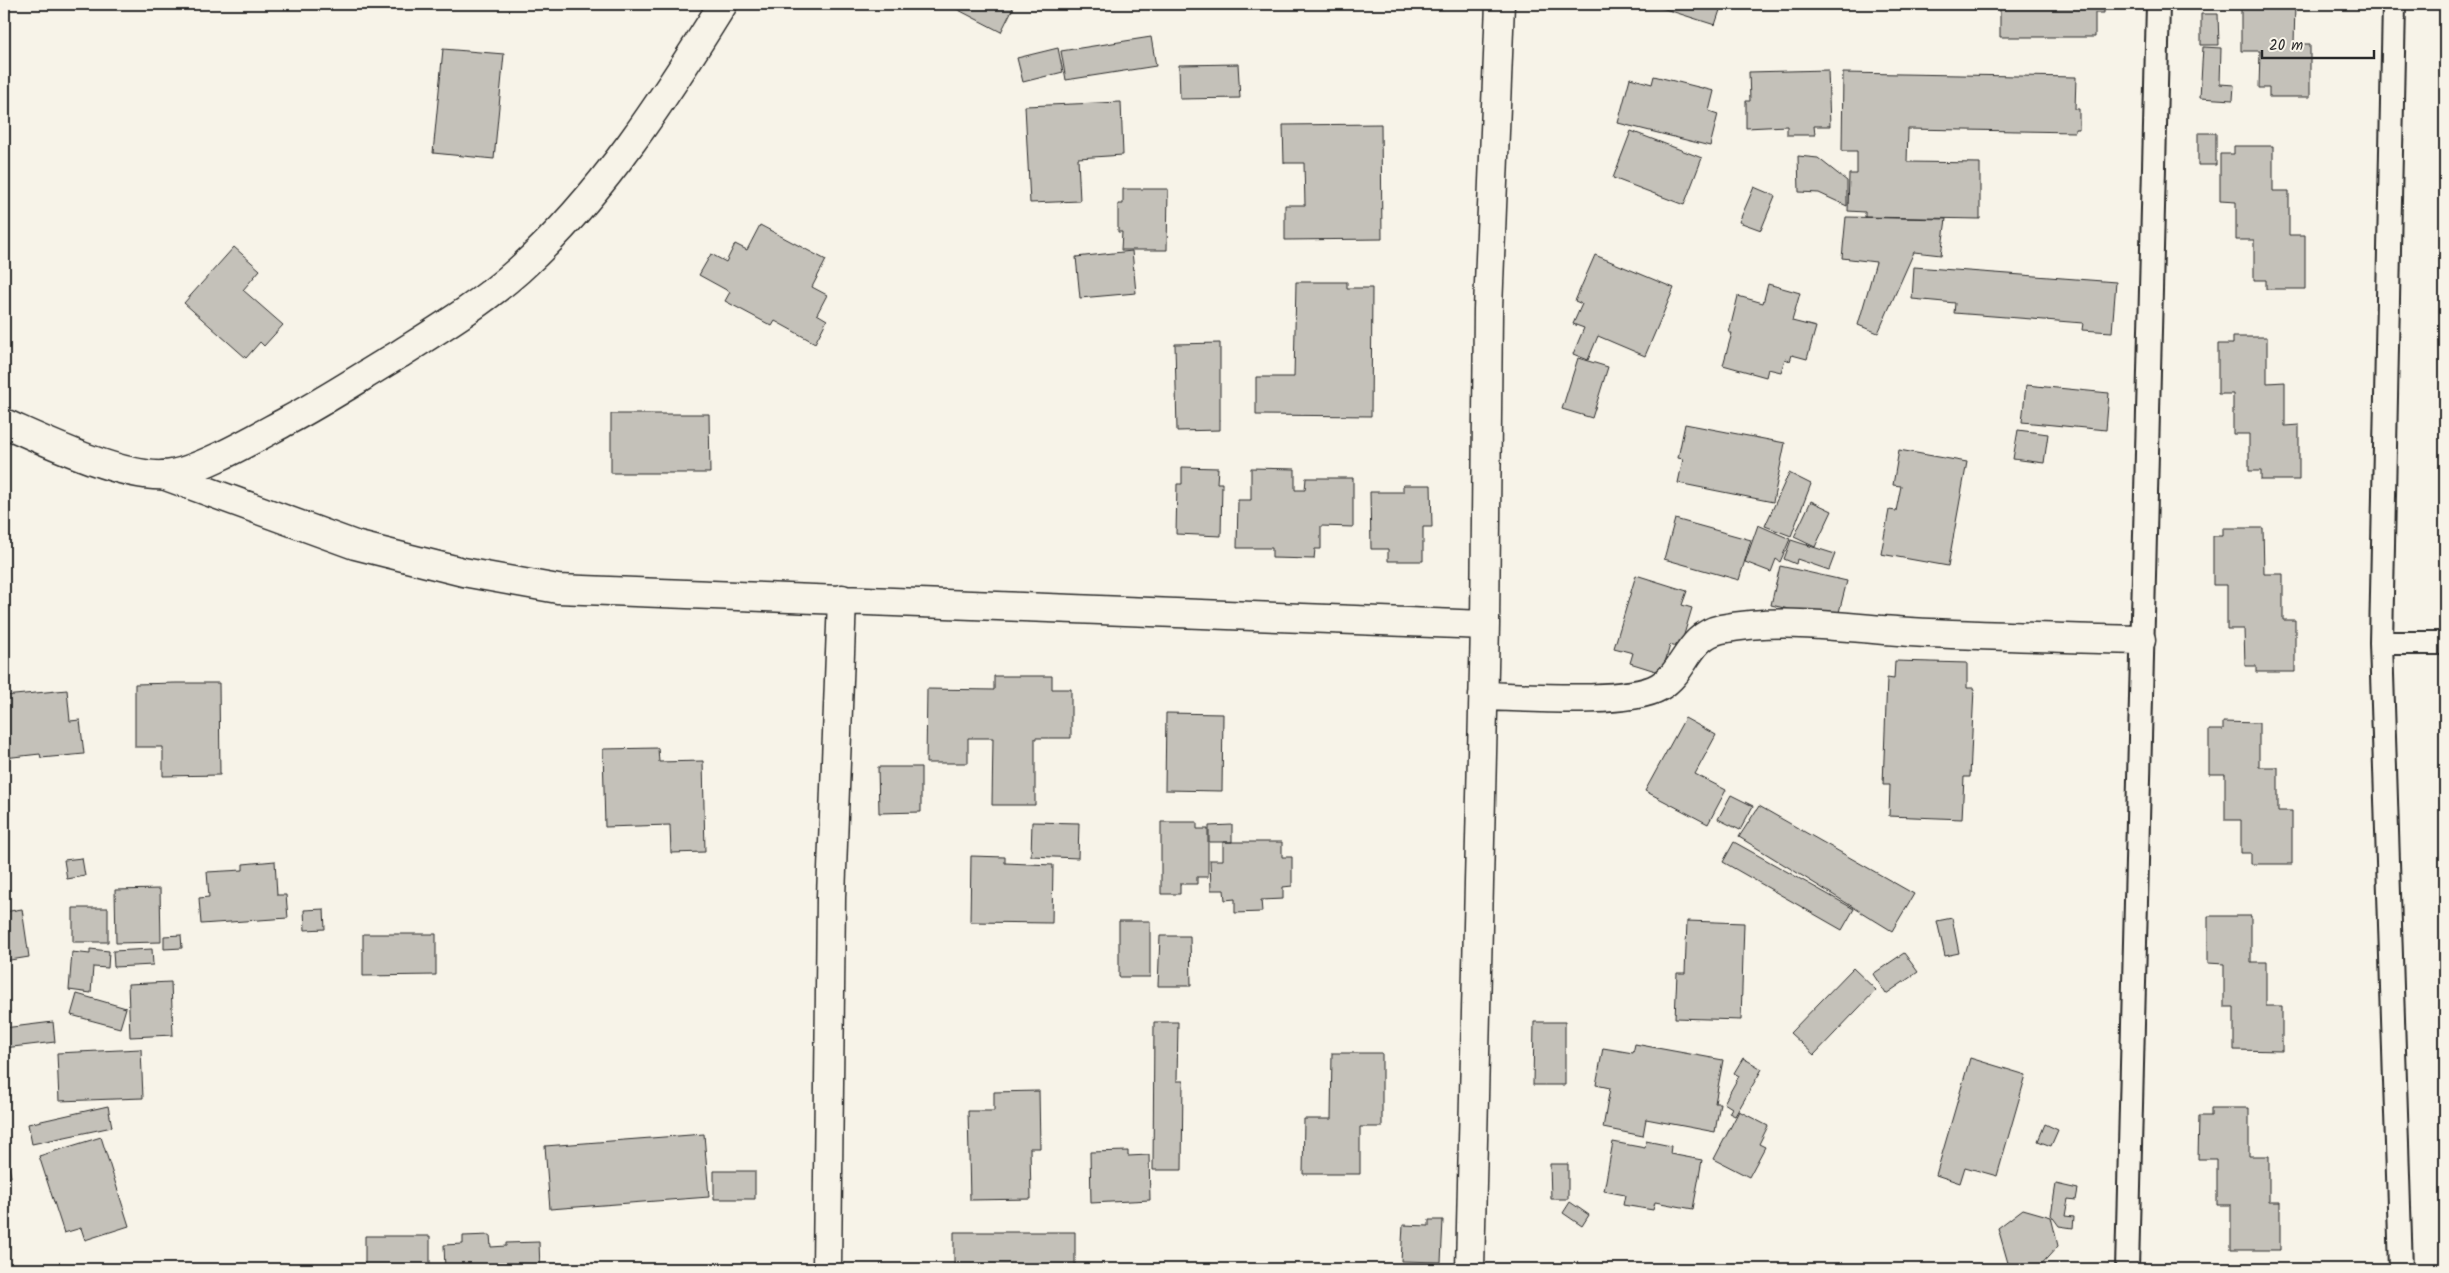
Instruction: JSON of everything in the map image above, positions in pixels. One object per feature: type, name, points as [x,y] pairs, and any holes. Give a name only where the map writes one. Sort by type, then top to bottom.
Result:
[{"type":"street","points":[[4,423],[59,447],[110,465],[138,473],[163,475],[183,472],[206,462],[314,406],[474,306],[519,270],[576,212],[606,176],[686,64],[723,4]]},
{"type":"street","points":[[1470,1269],[1485,625],[1488,309],[1500,4]]},
{"type":"street","points":[[163,475],[355,545],[463,572],[558,589],[1485,625]]},
{"type":"street","points":[[827,1269],[831,897],[842,599]]},
{"type":"street","points":[[1483,696],[1554,698],[1638,695],[1660,686],[1677,669],[1701,637],[1719,629],[1750,625],[1797,625],[1921,632],[2141,640]]},
{"type":"lane","points":[[2127,1269],[2158,4]]},
{"type":"lane","points":[[2394,4],[2381,643],[2401,1269]]},
{"type":"lane","points":[[2381,643],[2445,643]]},
{"type":"building","points":[[947,4],[1015,4],[1001,32]]},
{"type":"building","points":[[1649,4],[1722,4],[1715,25]]},
{"type":"building","points":[[1991,4],[2104,4],[2104,13],[2095,13],[2095,37],[2000,37],[2000,8],[1991,8]]},
{"type":"building","points":[[2228,4],[2295,4],[2294,44],[2310,44],[2310,97],[2269,97],[2269,88],[2259,88],[2260,51],[2241,51],[2241,9],[2228,9]]},
{"type":"building","points":[[2201,14],[2218,14],[2219,45],[2201,45]]},
{"type":"building","points":[[1151,37],[1156,66],[1066,80],[1061,51]]},
{"type":"building","points":[[2203,47],[2221,48],[2220,84],[2234,85],[2233,100],[2200,98]]},
{"type":"building","points":[[1058,48],[1063,72],[1023,82],[1017,58]]},
{"type":"building","points":[[443,49],[504,54],[494,159],[433,153]]},
{"type":"building","points":[[1238,64],[1240,98],[1180,99],[1179,65]]},
{"type":"building","points":[[1828,70],[1830,126],[1814,126],[1815,135],[1787,135],[1787,126],[1746,128],[1746,101],[1750,101],[1749,72]]},
{"type":"building","points":[[1843,73],[2076,77],[2075,109],[2079,109],[2079,129],[2075,129],[2075,132],[1908,129],[1907,162],[1980,163],[1980,219],[1865,217],[1865,212],[1848,211],[1849,174],[1857,174],[1857,151],[1842,151]]},
{"type":"building","points":[[1654,76],[1714,91],[1709,111],[1718,114],[1710,146],[1618,123],[1630,78],[1652,84]]},
{"type":"building","points":[[1121,102],[1123,155],[1078,158],[1080,201],[1030,203],[1025,106]]},
{"type":"building","points":[[1381,124],[1382,239],[1285,240],[1285,205],[1305,205],[1304,163],[1284,163],[1283,125]]},
{"type":"building","points":[[1631,131],[1702,158],[1684,205],[1613,178]]},
{"type":"building","points":[[2198,133],[2216,133],[2216,165],[2198,165]]},
{"type":"building","points":[[2234,146],[2273,146],[2273,191],[2289,191],[2289,235],[2305,235],[2305,289],[2266,289],[2266,280],[2254,280],[2254,240],[2236,240],[2236,202],[2220,201],[2220,154],[2234,154]]},
{"type":"building","points":[[1798,156],[1818,158],[1847,181],[1847,206],[1819,193],[1799,192]]},
{"type":"building","points":[[1754,187],[1775,196],[1761,230],[1739,222]]},
{"type":"building","points":[[1123,189],[1168,189],[1167,250],[1121,250],[1122,232],[1118,232],[1118,204],[1123,204]]},
{"type":"building","points":[[1846,217],[1946,219],[1941,255],[1914,252],[1878,333],[1858,325],[1876,262],[1842,258]]},
{"type":"building","points":[[760,225],[826,260],[812,287],[827,295],[817,314],[827,320],[815,343],[775,321],[772,326],[725,301],[730,292],[699,275],[711,254],[726,262],[735,244],[747,250]]},
{"type":"building","points":[[234,247],[260,270],[243,290],[283,325],[264,346],[260,342],[246,358],[184,303]]},
{"type":"building","points":[[1132,251],[1136,293],[1080,298],[1076,257]]},
{"type":"building","points":[[1595,255],[1674,288],[1645,356],[1598,336],[1588,360],[1573,354],[1584,328],[1573,324],[1582,304],[1575,301]]},
{"type":"building","points":[[1914,267],[2116,282],[2112,332],[2082,330],[2083,323],[1954,313],[1955,303],[1912,299]]},
{"type":"building","points":[[1296,282],[1347,282],[1347,288],[1372,288],[1371,416],[1256,415],[1256,377],[1294,377]]},
{"type":"building","points":[[1768,284],[1800,293],[1792,321],[1816,327],[1807,359],[1792,355],[1790,361],[1785,359],[1781,372],[1768,369],[1766,377],[1723,365],[1732,333],[1729,333],[1738,296],[1763,303]]},
{"type":"building","points":[[2233,337],[2267,337],[2267,383],[2285,382],[2285,426],[2299,425],[2299,480],[2261,480],[2261,471],[2249,471],[2249,434],[2233,434],[2233,394],[2218,394],[2218,344],[2233,344]]},
{"type":"building","points":[[1220,343],[1220,430],[1177,431],[1175,344]]},
{"type":"building","points":[[1578,358],[1608,367],[1592,418],[1562,409]]},
{"type":"building","points":[[2026,385],[2109,393],[2106,430],[2022,422]]},
{"type":"building","points":[[611,414],[709,414],[710,473],[611,473]]},
{"type":"building","points":[[1685,424],[1785,443],[1773,502],[1678,483],[1683,459],[1678,458]]},
{"type":"building","points":[[2018,430],[2048,434],[2044,463],[2013,459]]},
{"type":"building","points":[[1899,450],[1967,462],[1948,566],[1881,554],[1889,510],[1896,511],[1901,486],[1893,485]]},
{"type":"building","points":[[1182,467],[1218,468],[1217,483],[1222,483],[1221,536],[1176,534],[1177,484],[1182,484]]},
{"type":"building","points":[[1251,468],[1295,469],[1295,490],[1305,490],[1306,478],[1353,478],[1353,527],[1321,526],[1321,549],[1315,549],[1314,559],[1272,558],[1272,548],[1237,548],[1238,500],[1251,500]]},
{"type":"building","points":[[1789,473],[1811,484],[1791,536],[1765,526]]},
{"type":"building","points":[[1403,485],[1431,485],[1432,527],[1423,527],[1423,561],[1388,561],[1388,549],[1371,549],[1370,492],[1403,492]]},
{"type":"building","points":[[1811,501],[1832,511],[1815,547],[1794,537]]},
{"type":"building","points":[[1675,519],[1751,540],[1739,580],[1664,559]]},
{"type":"building","points":[[1758,525],[1790,539],[1780,562],[1776,559],[1771,572],[1745,562]]},
{"type":"building","points":[[2223,528],[2263,528],[2264,574],[2283,574],[2283,620],[2295,620],[2295,672],[2256,672],[2256,666],[2245,666],[2244,629],[2227,629],[2227,585],[2213,585],[2213,536],[2223,536]]},
{"type":"building","points":[[1791,540],[1835,554],[1829,570],[1797,559],[1796,564],[1784,559]]},
{"type":"building","points":[[1780,566],[1847,581],[1837,620],[1771,605]]},
{"type":"building","points":[[1636,575],[1687,591],[1682,605],[1692,608],[1680,648],[1670,645],[1662,673],[1630,663],[1633,653],[1614,648]]},
{"type":"building","points":[[1895,661],[1967,663],[1967,688],[1974,688],[1970,777],[1964,777],[1962,819],[1889,816],[1890,785],[1883,785],[1887,678],[1894,679]]},
{"type":"building","points":[[994,676],[1052,676],[1052,689],[1071,689],[1071,738],[1035,738],[1035,805],[992,805],[993,738],[968,738],[968,763],[926,763],[927,689],[994,690]]},
{"type":"building","points":[[219,683],[220,775],[163,776],[163,747],[135,747],[135,684]]},
{"type":"building","points":[[67,690],[70,721],[80,720],[84,754],[41,758],[40,754],[4,758],[4,696]]},
{"type":"building","points":[[1166,713],[1223,714],[1222,791],[1165,790]]},
{"type":"building","points":[[1685,718],[1716,735],[1695,774],[1726,790],[1708,824],[1645,791]]},
{"type":"building","points":[[2223,722],[2259,723],[2259,767],[2278,767],[2278,811],[2292,811],[2292,864],[2251,864],[2251,853],[2241,853],[2241,820],[2225,820],[2225,774],[2209,774],[2209,730],[2223,730]]},
{"type":"building","points":[[658,748],[659,762],[703,761],[705,852],[671,853],[670,825],[605,827],[603,749]]},
{"type":"building","points":[[878,767],[921,767],[921,812],[879,813]]},
{"type":"building","points":[[1731,795],[1753,806],[1740,830],[1718,819]]},
{"type":"building","points":[[1759,806],[1914,894],[1892,931],[1739,837]]},
{"type":"building","points":[[1032,822],[1079,823],[1078,858],[1031,856]]},
{"type":"building","points":[[1161,822],[1197,822],[1197,829],[1208,829],[1208,877],[1197,877],[1197,884],[1180,884],[1180,894],[1161,894]]},
{"type":"building","points":[[1232,825],[1232,842],[1209,842],[1209,826]]},
{"type":"building","points":[[1223,842],[1282,842],[1282,857],[1292,857],[1292,886],[1283,887],[1283,899],[1261,900],[1262,912],[1235,913],[1235,899],[1225,900],[1224,890],[1211,890],[1210,860],[1223,860]]},
{"type":"building","points":[[1734,842],[1854,909],[1842,930],[1723,862]]},
{"type":"building","points":[[971,856],[1005,857],[1005,863],[1053,865],[1052,923],[970,922]]},
{"type":"building","points":[[82,858],[85,876],[67,879],[64,860]]},
{"type":"building","points":[[275,861],[277,895],[286,895],[288,918],[201,924],[199,898],[209,897],[207,872],[243,870],[243,864]]},
{"type":"building","points":[[160,889],[161,942],[116,943],[115,890]]},
{"type":"building","points":[[73,908],[108,908],[108,942],[73,942]]},
{"type":"building","points":[[22,909],[29,957],[4,961],[4,912]]},
{"type":"building","points":[[324,909],[325,929],[305,930],[304,910]]},
{"type":"building","points":[[2208,916],[2251,916],[2251,962],[2266,962],[2266,1006],[2282,1006],[2282,1051],[2234,1050],[2234,1007],[2224,1007],[2224,964],[2208,963]]},
{"type":"building","points":[[1952,918],[1959,953],[1945,956],[1937,921]]},
{"type":"building","points":[[1119,921],[1150,921],[1150,977],[1119,977]]},
{"type":"building","points":[[1687,921],[1744,923],[1741,1020],[1675,1018],[1677,973],[1685,973]]},
{"type":"building","points":[[363,934],[436,934],[436,975],[363,976]]},
{"type":"building","points":[[181,935],[182,948],[164,949],[164,936]]},
{"type":"building","points":[[1160,936],[1190,936],[1191,986],[1158,986]]},
{"type":"building","points":[[90,949],[109,951],[108,968],[93,967],[91,993],[69,990],[72,952],[90,954]]},
{"type":"building","points":[[152,949],[153,965],[114,967],[113,951]]},
{"type":"building","points":[[1904,953],[1918,972],[1886,994],[1873,974]]},
{"type":"building","points":[[1853,968],[1876,990],[1814,1055],[1790,1033]]},
{"type":"building","points":[[171,982],[173,1035],[130,1037],[128,984]]},
{"type":"building","points":[[77,994],[126,1008],[120,1028],[71,1015]]},
{"type":"building","points":[[53,1022],[55,1042],[4,1048],[4,1028]]},
{"type":"building","points":[[1154,1022],[1178,1022],[1177,1081],[1183,1081],[1182,1170],[1153,1170]]},
{"type":"building","points":[[1534,1022],[1565,1022],[1565,1085],[1533,1085]]},
{"type":"building","points":[[1635,1044],[1723,1060],[1715,1103],[1720,1103],[1715,1132],[1646,1119],[1643,1136],[1603,1128],[1610,1088],[1596,1085],[1603,1048],[1633,1053]]},
{"type":"building","points":[[141,1049],[143,1098],[59,1101],[57,1053]]},
{"type":"building","points":[[1332,1053],[1382,1053],[1382,1127],[1360,1127],[1360,1174],[1303,1174],[1304,1119],[1331,1119]]},
{"type":"building","points":[[1743,1058],[1762,1069],[1735,1116],[1729,1113],[1732,1108],[1724,1103],[1739,1076],[1734,1073]]},
{"type":"building","points":[[1970,1058],[2026,1075],[1997,1176],[1965,1167],[1960,1183],[1936,1175]]},
{"type":"building","points":[[1039,1091],[1040,1148],[1030,1148],[1031,1199],[970,1200],[968,1111],[994,1111],[994,1092]]},
{"type":"building","points":[[108,1106],[112,1127],[32,1144],[28,1124]]},
{"type":"building","points":[[2211,1108],[2249,1108],[2249,1156],[2269,1156],[2269,1202],[2280,1202],[2280,1250],[2231,1250],[2231,1205],[2217,1205],[2217,1159],[2198,1159],[2199,1116],[2211,1116]]},
{"type":"building","points":[[1739,1111],[1768,1126],[1759,1144],[1765,1147],[1749,1177],[1714,1159]]},
{"type":"building","points":[[2045,1124],[2058,1130],[2051,1146],[2038,1141]]},
{"type":"building","points":[[704,1134],[709,1197],[550,1209],[545,1146]]},
{"type":"building","points":[[101,1137],[129,1226],[85,1240],[81,1228],[64,1233],[39,1156]]},
{"type":"building","points":[[1646,1141],[1671,1146],[1670,1154],[1702,1160],[1693,1209],[1655,1202],[1653,1210],[1623,1205],[1625,1195],[1604,1191],[1613,1142],[1645,1148]]},
{"type":"building","points":[[1128,1151],[1128,1156],[1149,1155],[1150,1200],[1091,1203],[1090,1152]]},
{"type":"building","points":[[4,1161],[8,1161],[11,1177],[4,1178]]},
{"type":"building","points":[[1550,1164],[1568,1164],[1568,1199],[1551,1199]]},
{"type":"building","points":[[714,1171],[755,1171],[755,1199],[714,1199]]},
{"type":"building","points":[[2056,1184],[2078,1189],[2076,1200],[2068,1199],[2065,1216],[2074,1217],[2073,1228],[2059,1226],[2051,1215]]},
{"type":"building","points":[[1570,1202],[1589,1215],[1582,1226],[1563,1213]]},
{"type":"building","points":[[2023,1209],[2051,1217],[2058,1246],[2038,1268],[2008,1263],[1998,1228]]},
{"type":"building","points":[[1429,1220],[1443,1220],[1441,1262],[1401,1261],[1403,1225],[1429,1226]]},
{"type":"building","points":[[954,1232],[1075,1232],[1075,1269],[954,1269]]},
{"type":"building","points":[[490,1235],[491,1247],[506,1246],[506,1243],[539,1242],[540,1269],[445,1269],[444,1245],[463,1244],[463,1236]]},
{"type":"building","points":[[365,1236],[430,1236],[430,1269],[365,1269]]},
{"type":"building","points":[[1126,1268],[1126,1269],[1079,1269]]},
{"type":"building","points":[[1392,1268],[1392,1269],[1305,1269]]}]
